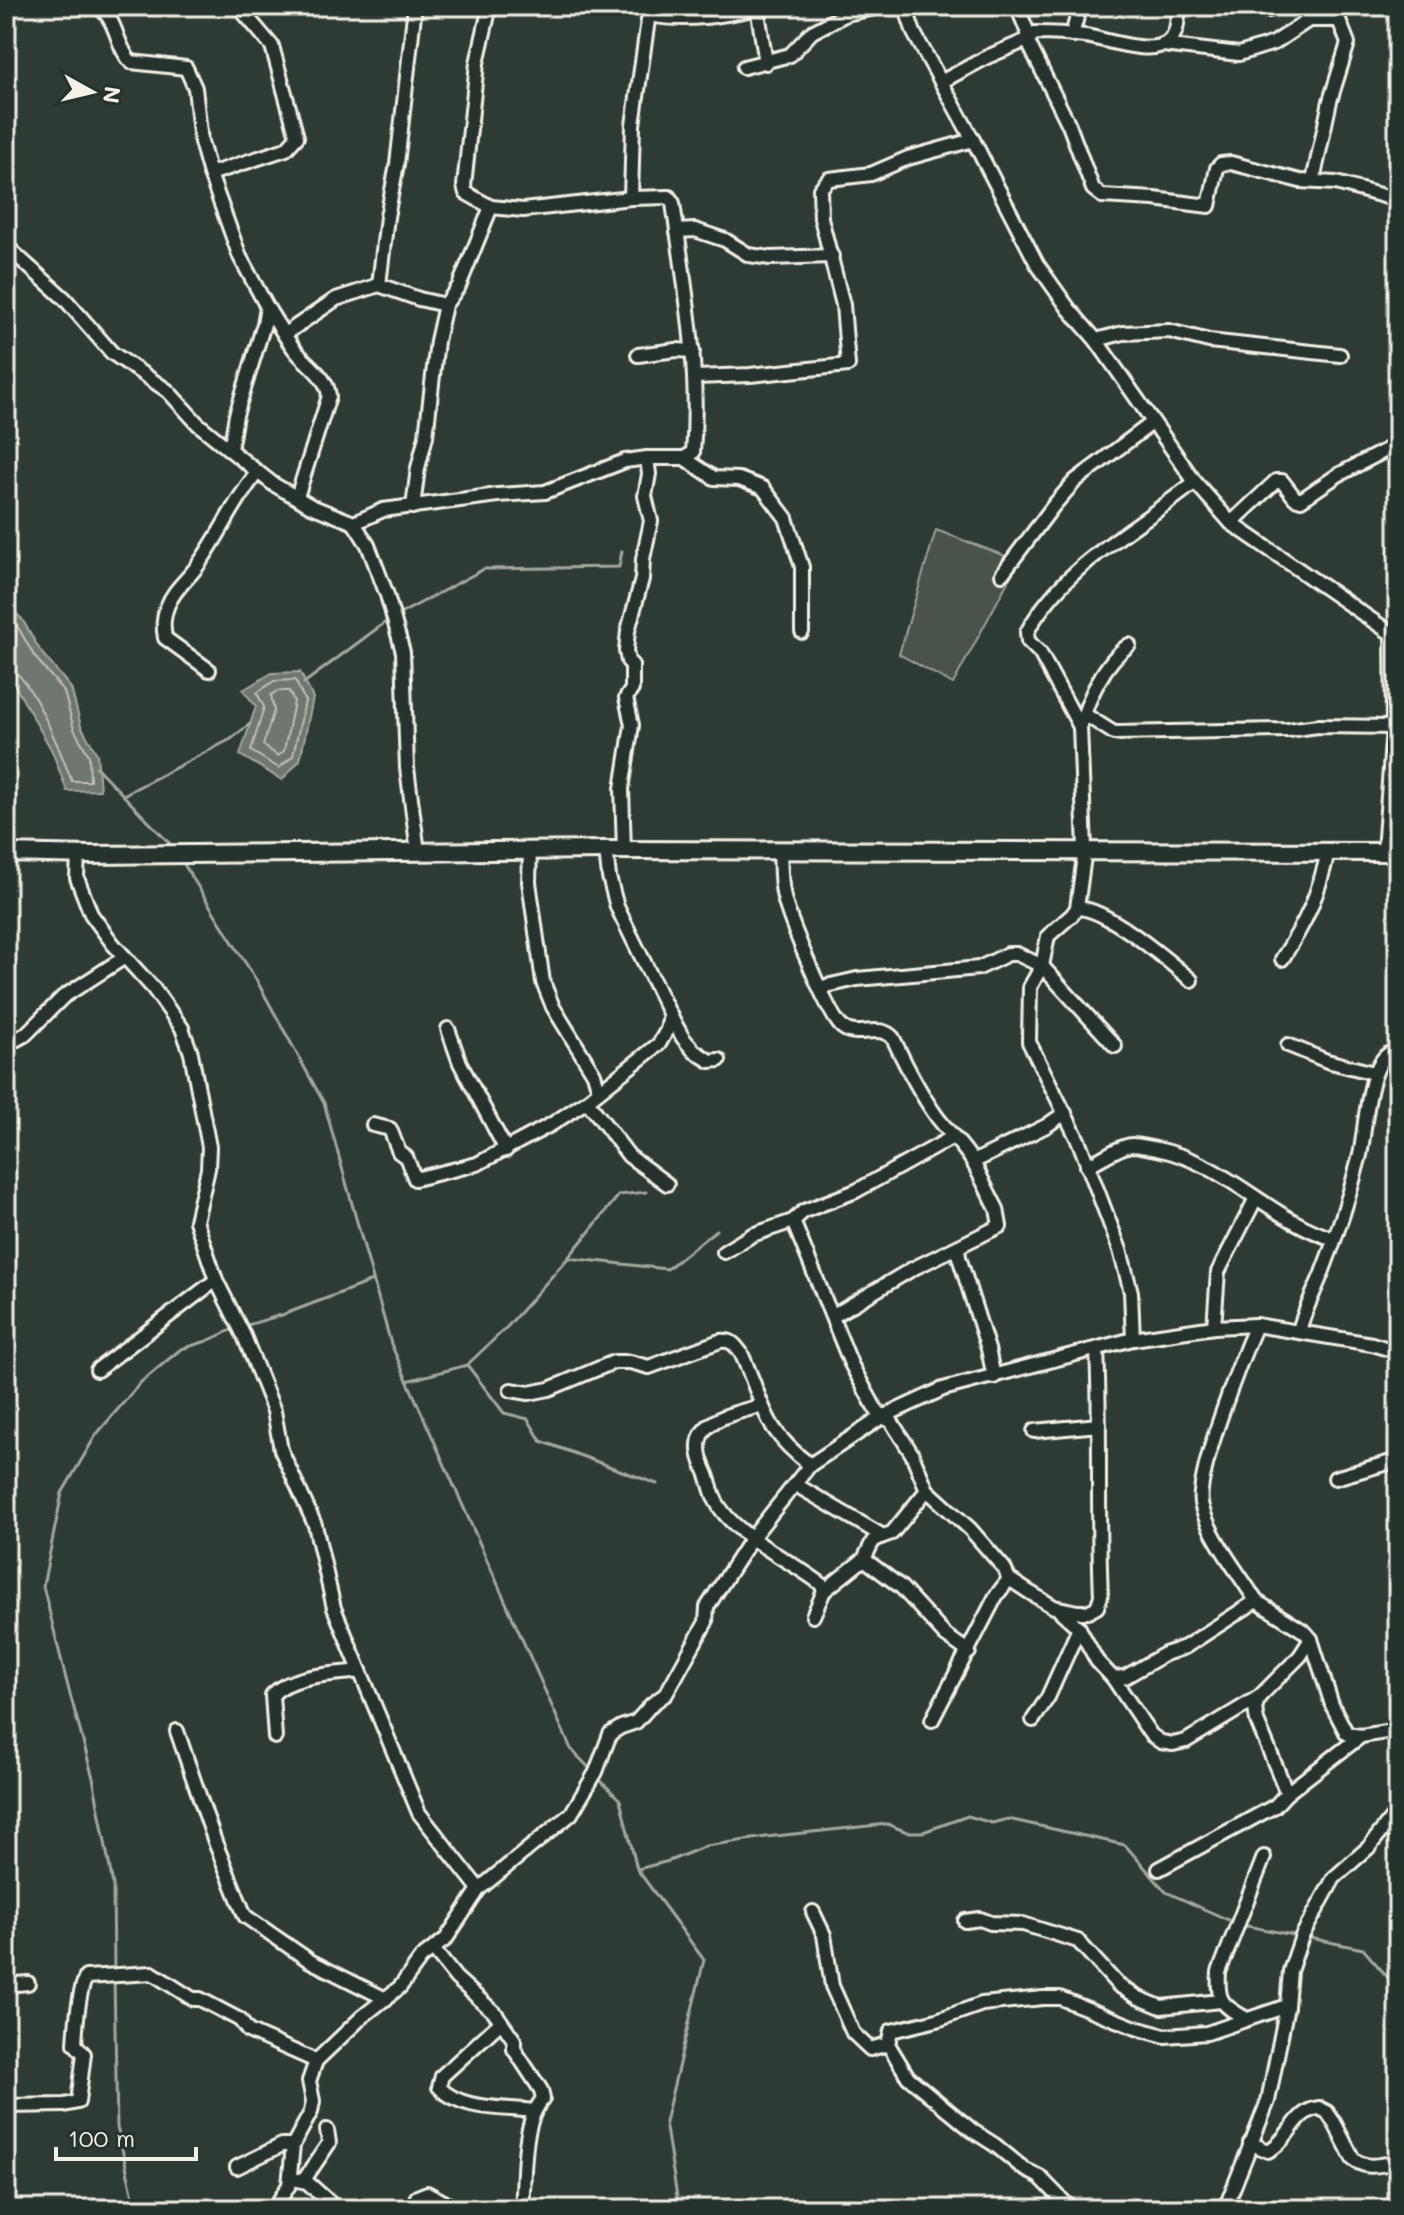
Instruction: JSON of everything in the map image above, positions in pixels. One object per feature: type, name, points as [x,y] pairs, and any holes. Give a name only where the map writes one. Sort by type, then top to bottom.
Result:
[{"type":"main road","points":[[6,853],[1085,849],[1391,852]]},
{"type":"street","points":[[97,6],[111,17],[120,45],[131,62],[186,68],[191,76],[201,142],[240,257],[296,351],[322,378],[329,396],[297,497]]},
{"type":"street","points":[[210,174],[286,149],[297,137],[272,46],[238,6]]},
{"type":"street","points":[[379,285],[415,6]]},
{"type":"street","points":[[354,523],[383,510],[545,492],[625,461],[684,458],[693,453],[695,377],[690,314],[673,203],[669,197],[523,210],[491,207],[479,198],[469,196],[464,186],[477,63],[490,6]]},
{"type":"street","points":[[744,67],[790,55],[812,32],[846,14],[884,6]]},
{"type":"street","points":[[905,6],[914,33],[1037,264],[1096,340],[1195,482],[1231,523],[1395,635],[1391,852]]},
{"type":"street","points":[[1017,6],[1069,125],[1088,178],[1093,189],[1102,196],[1209,206],[1217,168],[1221,164],[1231,163],[1288,179],[1336,183],[1398,200]]},
{"type":"street","points":[[1072,35],[1080,6]]},
{"type":"street","points":[[1163,45],[1171,40],[1176,31],[1179,6]]},
{"type":"street","points":[[1237,6],[1269,10],[1273,6]]},
{"type":"street","points":[[941,82],[1029,39],[1035,33],[1072,35],[1137,47],[1163,45],[1239,54],[1274,43],[1330,6]]},
{"type":"street","points":[[631,198],[633,125],[650,11],[671,19],[698,19],[758,7],[766,63]]},
{"type":"street","points":[[1311,20],[1339,20],[1348,43],[1330,101],[1313,181]]},
{"type":"street","points":[[695,377],[848,365],[843,305],[821,218],[820,189],[826,181],[838,177],[871,174],[908,158],[973,140]]},
{"type":"street","points":[[413,507],[445,305],[459,286],[491,207]]},
{"type":"street","points":[[677,231],[695,230],[725,240],[749,255],[770,258],[832,256]]},
{"type":"street","points":[[6,246],[71,305],[112,353],[168,391],[198,424],[257,473],[311,506],[354,523],[368,545],[378,570],[403,652],[407,768],[418,852]]},
{"type":"street","points":[[6,256],[20,256]]},
{"type":"street","points":[[285,334],[336,299],[379,285],[445,305]]},
{"type":"street","points":[[230,450],[236,415],[267,307]]},
{"type":"street","points":[[1096,340],[1123,333],[1169,331],[1234,345],[1340,355]]},
{"type":"street","points":[[638,355],[693,351]]},
{"type":"street","points":[[1002,574],[1075,481],[1152,423]]},
{"type":"street","points":[[1231,523],[1276,481],[1282,481],[1295,498],[1301,500],[1338,475],[1392,447]]},
{"type":"street","points":[[624,850],[622,789],[632,725],[626,698],[632,689],[632,665],[626,651],[651,521],[645,496],[649,474],[647,458]]},
{"type":"street","points":[[684,458],[714,478],[739,479],[763,488],[786,518],[802,567],[802,632]]},
{"type":"street","points":[[209,670],[165,638],[163,624],[168,605],[179,586],[199,564],[220,526],[257,473]]},
{"type":"street","points":[[1080,727],[1040,653],[1028,641],[1027,632],[1069,576],[1100,549],[1195,482]]},
{"type":"street","points":[[1129,645],[1118,652],[1080,727],[1085,849],[1077,908],[1048,936],[1042,966],[1030,987],[1029,1042],[1041,1072],[1065,1113],[1128,1274],[1133,1339]]},
{"type":"street","points":[[1084,714],[1114,733],[1288,730],[1318,726],[1393,727]]},
{"type":"street","points":[[530,850],[529,882],[543,982],[553,1007],[580,1047],[599,1090]]},
{"type":"street","points":[[606,850],[617,907],[670,1015],[694,1051],[710,1061],[719,1060]]},
{"type":"street","points":[[780,850],[785,904],[831,1013],[839,1025],[858,1033],[878,1030],[888,1032],[893,1038],[921,1093],[973,1162],[1001,1220],[996,1228],[912,1269],[833,1316]]},
{"type":"street","points":[[1282,959],[1316,898],[1328,851]]},
{"type":"street","points":[[78,854],[77,878],[91,914],[182,1028],[191,1053],[209,1147],[208,1169],[196,1221],[216,1280],[244,1336],[274,1411],[281,1450],[315,1525],[334,1608],[419,1813],[479,1889]]},
{"type":"street","points":[[1077,908],[1088,908],[1127,931],[1191,980]]},
{"type":"street","points":[[822,987],[857,979],[979,968],[1008,954],[1017,954],[1042,966],[1115,1046]]},
{"type":"street","points":[[6,1045],[26,1034],[63,997],[125,957]]},
{"type":"street","points":[[373,1125],[390,1129],[415,1179],[477,1164],[587,1101],[659,1044],[667,1030],[670,1015]]},
{"type":"street","points":[[448,1029],[460,1063],[506,1150]]},
{"type":"street","points":[[1288,1045],[1327,1061],[1374,1073]]},
{"type":"street","points":[[1299,1331],[1334,1239],[1359,1156],[1374,1073],[1383,1056],[1398,1051]]},
{"type":"street","points":[[587,1101],[629,1156],[667,1184]]},
{"type":"street","points":[[973,1162],[1046,1126],[1065,1113]]},
{"type":"street","points":[[724,1252],[752,1235],[793,1221],[804,1211],[856,1191],[953,1137]]},
{"type":"street","points":[[1087,1166],[1130,1145],[1174,1153],[1223,1174],[1256,1198],[1334,1239]]},
{"type":"street","points":[[1214,1327],[1218,1272],[1256,1198]]},
{"type":"street","points":[[793,1221],[851,1364],[882,1417],[891,1421],[905,1443],[927,1490],[970,1529],[1004,1568],[1009,1579],[1069,1617],[1151,1735],[1161,1742],[1173,1744],[1186,1741],[1259,1697],[1300,1656],[1311,1639]]},
{"type":"street","points":[[958,1247],[994,1377]]},
{"type":"street","points":[[97,1370],[216,1280]]},
{"type":"street","points":[[1256,1325],[1208,1459],[1201,1503],[1214,1532],[1256,1601],[1311,1639],[1332,1705],[1347,1734],[1361,1736],[1398,1730]]},
{"type":"street","points":[[337,2209],[297,2180],[293,2145],[311,2112],[313,2101],[309,2081],[316,2061],[400,1987],[421,1958],[446,1939],[479,1889],[571,1814],[596,1772],[610,1734],[636,1722],[666,1694],[706,1622],[707,1607],[751,1539],[810,1465],[882,1417],[943,1389],[1133,1339],[1214,1327],[1256,1325],[1398,1352]]},
{"type":"street","points":[[511,1390],[529,1393],[549,1389],[614,1362],[649,1367],[729,1340],[735,1343],[748,1369],[760,1406],[780,1439],[810,1465]]},
{"type":"street","points":[[1054,1607],[1088,1612],[1097,1607],[1101,1596],[1097,1508],[1097,1350]]},
{"type":"street","points":[[760,1406],[715,1421],[697,1443],[698,1456],[713,1494],[741,1530],[813,1577],[824,1591]]},
{"type":"street","points":[[1034,1431],[1099,1425]]},
{"type":"street","points":[[1335,1478],[1398,1460]]},
{"type":"street","points":[[796,1485],[883,1536]]},
{"type":"street","points":[[813,1616],[824,1591],[864,1559],[873,1541],[892,1533],[927,1490]]},
{"type":"street","points":[[864,1559],[901,1587],[945,1635],[969,1652]]},
{"type":"street","points":[[932,1720],[996,1596],[1009,1579]]},
{"type":"street","points":[[1113,1678],[1125,1677],[1165,1654],[1185,1647],[1256,1601]]},
{"type":"street","points":[[1033,1720],[1048,1697],[1079,1628]]},
{"type":"street","points":[[275,1737],[272,1695],[277,1689],[309,1678],[360,1671]]},
{"type":"street","points":[[1259,1697],[1255,1708],[1257,1721],[1287,1793]]},
{"type":"street","points":[[177,1731],[215,1842],[245,1916],[310,1961],[386,1999]]},
{"type":"street","points":[[1159,1869],[1267,1811],[1361,1736]]},
{"type":"street","points":[[1225,2209],[1268,2101],[1287,2006],[1290,1971],[1302,1936],[1334,1878],[1369,1847],[1394,1815],[1398,1801]]},
{"type":"street","points":[[1245,2018],[1221,2001],[1219,1972],[1264,1857]]},
{"type":"street","points":[[813,1912],[824,1935],[832,1986],[853,2033],[870,2049],[888,2044]]},
{"type":"street","points":[[965,1921],[980,1919],[991,1923],[1023,1924],[1078,1941],[1118,1985],[1161,2007],[1221,2001]]},
{"type":"street","points":[[433,1949],[456,1978],[477,1995],[501,2022],[514,2040],[514,2049],[523,2066],[541,2090],[543,2099],[533,2111],[529,2125],[522,2209]]},
{"type":"street","points":[[6,2106],[78,2102],[84,2054],[75,2044],[75,2029],[86,1977],[152,1973],[193,1999],[200,1999],[240,2020],[248,2031],[316,2061]]},
{"type":"street","points":[[6,1985],[28,1983]]},
{"type":"street","points":[[1071,2209],[1040,2177],[1024,2169],[973,2131],[908,2077],[888,2044],[891,2031],[937,2020],[982,2004],[1043,1998],[1060,1998],[1165,2036],[1207,2033],[1287,2006]]},
{"type":"street","points":[[501,2022],[442,2076],[439,2087],[455,2099],[486,2107],[533,2111]]},
{"type":"street","points":[[1250,2143],[1268,2151],[1277,2146],[1303,2112],[1319,2108],[1327,2112],[1353,2159],[1360,2165],[1374,2167],[1398,2162]]},
{"type":"street","points":[[274,2209],[329,2143],[327,2130]]},
{"type":"street","points":[[237,2167],[282,2145],[293,2145]]},
{"type":"street","points":[[412,2209],[417,2197],[427,2193],[457,2209]]},
{"type":"shaded area","points":[[936,530],[1019,561],[953,684],[899,654]]},
{"type":"water","points":[[6,604],[22,619],[41,652],[71,688],[81,726],[97,754],[100,790],[67,791],[52,751],[6,670]]},
{"type":"water","points":[[300,672],[313,698],[300,760],[282,780],[240,755],[256,706],[243,690],[272,673]]},
{"type":"waterway","points":[[398,615],[484,569],[619,567],[622,551]]},
{"type":"waterway","points":[[304,683],[391,618]]},
{"type":"waterway","points":[[123,795],[231,739],[250,724]]},
{"type":"waterway","points":[[96,767],[174,848]]},
{"type":"waterway","points":[[182,861],[258,983],[324,1103],[391,1344],[571,1749],[592,1771]]},
{"type":"waterway","points":[[568,1258],[619,1195],[646,1192]]},
{"type":"waterway","points":[[407,1381],[467,1365],[507,1327],[568,1258],[667,1269],[716,1230]]},
{"type":"waterway","points":[[244,1326],[372,1281]]},
{"type":"waterway","points":[[114,1971],[113,1885],[93,1778],[43,1586],[62,1493],[96,1435],[140,1383],[181,1349],[236,1328]]},
{"type":"waterway","points":[[468,1366],[504,1413],[528,1419],[541,1441],[657,1484]]},
{"type":"waterway","points":[[597,1777],[620,1800],[637,1869],[704,1960],[665,2122],[679,2209]]},
{"type":"waterway","points":[[638,1869],[706,1846],[766,1837],[887,1824],[907,1832],[923,1832],[968,1816],[992,1823],[1008,1819],[1125,1845],[1166,1892],[1235,1923]]},
{"type":"waterway","points":[[1242,1925],[1298,1936]]},
{"type":"waterway","points":[[1305,1937],[1363,1949],[1398,1989]]},
{"type":"waterway","points":[[114,1979],[117,2127],[136,2209]]}]
